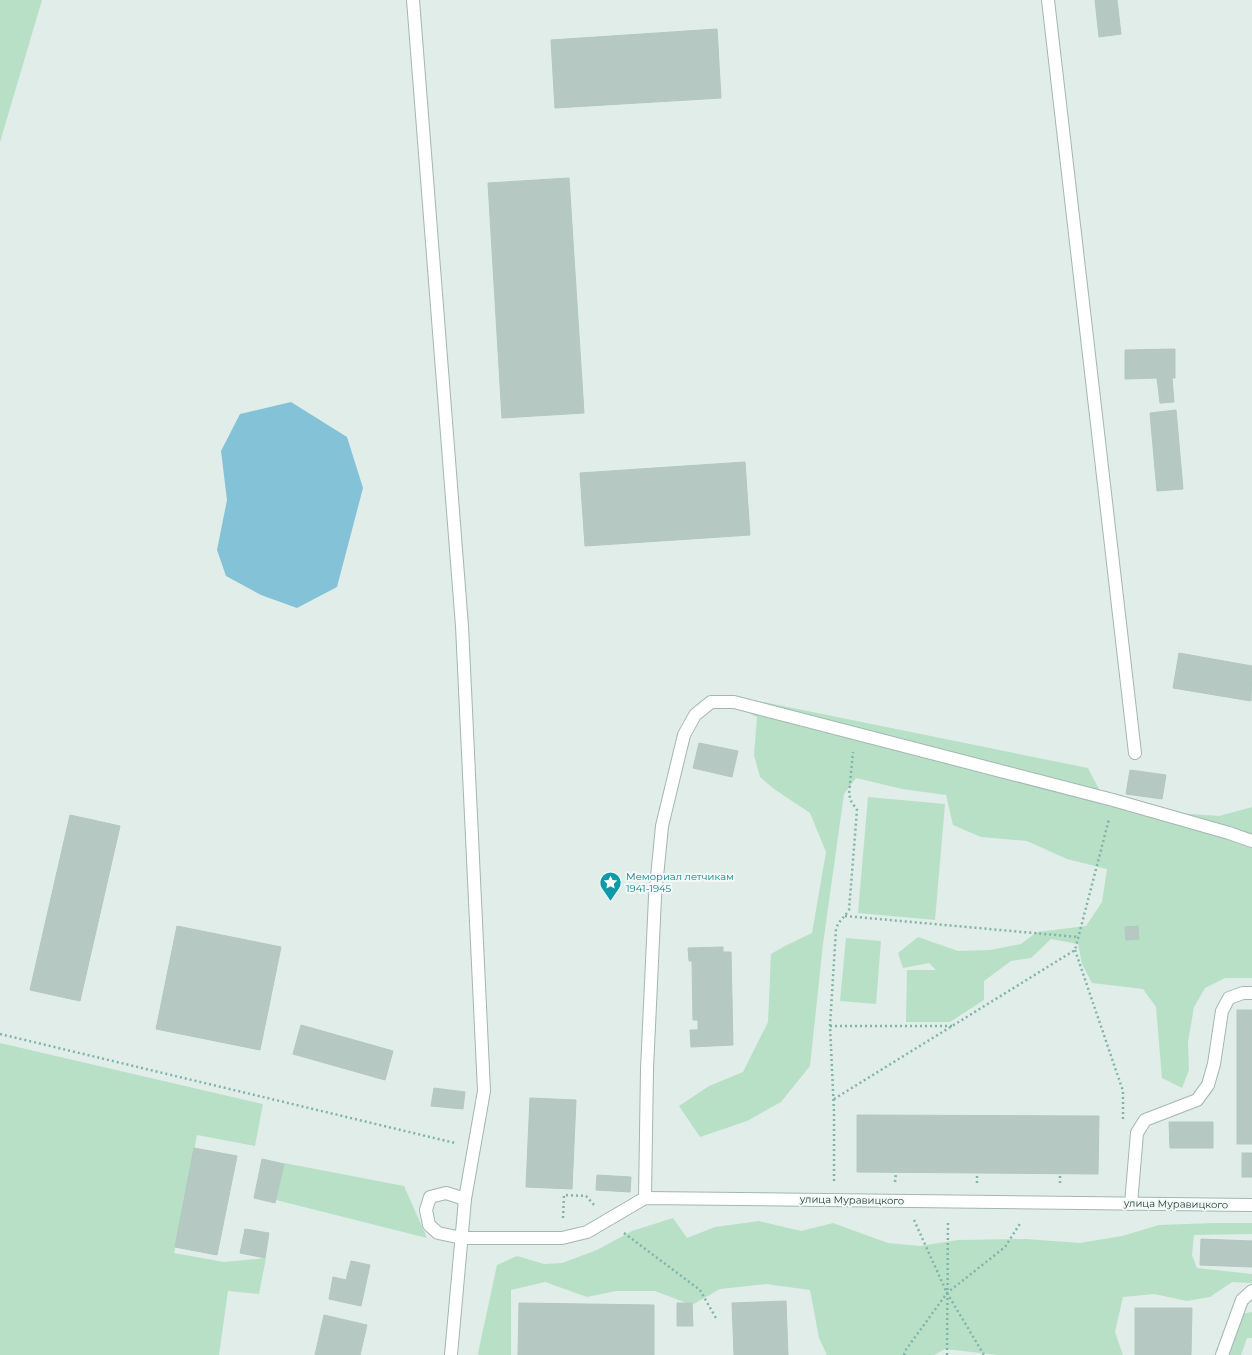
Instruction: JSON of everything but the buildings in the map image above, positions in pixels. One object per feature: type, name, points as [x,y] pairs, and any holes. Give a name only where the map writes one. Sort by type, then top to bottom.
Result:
[{"type":"street","points":[[413,0],[462,626],[484,1091],[465,1199],[451,1355]]},
{"type":"street","points":[[1048,0],[1134,753]]},
{"type":"street","points":[[465,1199],[446,1193],[430,1197],[426,1210],[429,1225],[438,1233],[462,1238],[562,1238],[587,1232],[645,1198],[647,1069],[655,896],[662,826],[684,735],[695,715],[711,702],[734,702],[1113,800],[1252,841]]},
{"type":"street","points":[[1131,1204],[1137,1133],[1145,1120],[1197,1100],[1208,1085],[1214,1064],[1222,1011],[1229,998],[1242,993],[1252,993]]},
{"type":"street","name":"улица Муравицкого","points":[[645,1198],[1252,1206]]},
{"type":"street","points":[[1222,1355],[1242,1300],[1252,1291]]},
{"type":"path","points":[[834,1200],[833,1099],[830,1026],[836,929],[838,922],[849,910],[857,810],[851,801],[849,794],[854,733]]},
{"type":"path","points":[[1113,800],[1075,950],[1123,1091],[1123,1121]]},
{"type":"path","points":[[845,916],[1078,937]]},
{"type":"path","points":[[833,1099],[1075,950]]},
{"type":"path","points":[[830,1026],[952,1026]]},
{"type":"path","points":[[0,1034],[473,1147]]},
{"type":"path","points":[[562,1238],[564,1195],[586,1196],[607,1220],[700,1290],[716,1318]]},
{"type":"path","points":[[905,1201],[947,1293],[984,1355]]},
{"type":"path","points":[[947,1355],[948,1202]]},
{"type":"path","points":[[904,1355],[905,1351],[947,1293],[1005,1247],[1020,1226],[1029,1202]]},
{"type":"green space","points":[[0,0],[42,0],[0,142]]},
{"type":"green space","points":[[753,700],[1088,768],[1103,797],[1166,812],[1219,816],[1252,807],[1252,978],[1225,978],[1205,988],[1194,1007],[1188,1042],[1189,1070],[1182,1088],[1162,1078],[1156,1007],[1143,989],[1092,983],[1082,964],[1078,944],[1051,939],[1031,958],[1011,961],[984,981],[984,1000],[950,1022],[906,1022],[907,970],[936,970],[929,963],[903,968],[898,953],[918,937],[958,951],[990,950],[1021,944],[1037,932],[1086,926],[1102,902],[1107,869],[1067,859],[1027,841],[981,837],[953,825],[946,795],[902,789],[856,778],[844,794],[823,944],[810,1066],[781,1102],[747,1121],[700,1137],[679,1106],[709,1086],[743,1072],[768,1022],[771,954],[812,933],[826,852],[810,813],[774,789],[760,777],[754,755],[757,717],[743,710]]},
{"type":"green space","points":[[868,797],[945,804],[935,920],[858,913]]},
{"type":"green space","points":[[846,938],[881,941],[876,1004],[840,1001]]},
{"type":"green space","points":[[0,1043],[263,1104],[255,1146],[197,1135],[175,1247],[174,1253],[224,1262],[266,1258],[259,1294],[228,1291],[219,1355],[0,1355]]},
{"type":"green space","points":[[284,1163],[404,1186],[427,1238],[276,1200]]},
{"type":"green space","points":[[673,1218],[687,1238],[715,1227],[759,1221],[801,1231],[833,1223],[888,1243],[920,1246],[958,1240],[1026,1239],[1080,1243],[1122,1236],[1159,1225],[1252,1223],[1252,1234],[1194,1235],[1192,1255],[1197,1268],[1252,1274],[1252,1283],[1232,1282],[1210,1297],[1187,1301],[1154,1294],[1123,1297],[1115,1332],[1123,1355],[998,1355],[945,1349],[934,1355],[827,1355],[819,1338],[810,1290],[766,1284],[720,1289],[692,1305],[655,1291],[616,1291],[587,1297],[545,1282],[511,1290],[511,1355],[479,1355],[478,1353],[497,1265],[517,1256],[544,1264],[562,1263],[597,1250],[632,1231]]},
{"type":"green space","points":[[1252,1312],[1252,1338],[1247,1338],[1241,1355],[1218,1355],[1241,1314]]},
{"type":"water","points":[[291,402],[347,437],[363,488],[337,587],[297,608],[261,595],[226,576],[217,550],[227,500],[221,451],[240,414]]},
{"type":"place","name":"Мемориал летчикам 1941-1945","points":[[611,902]]}]
